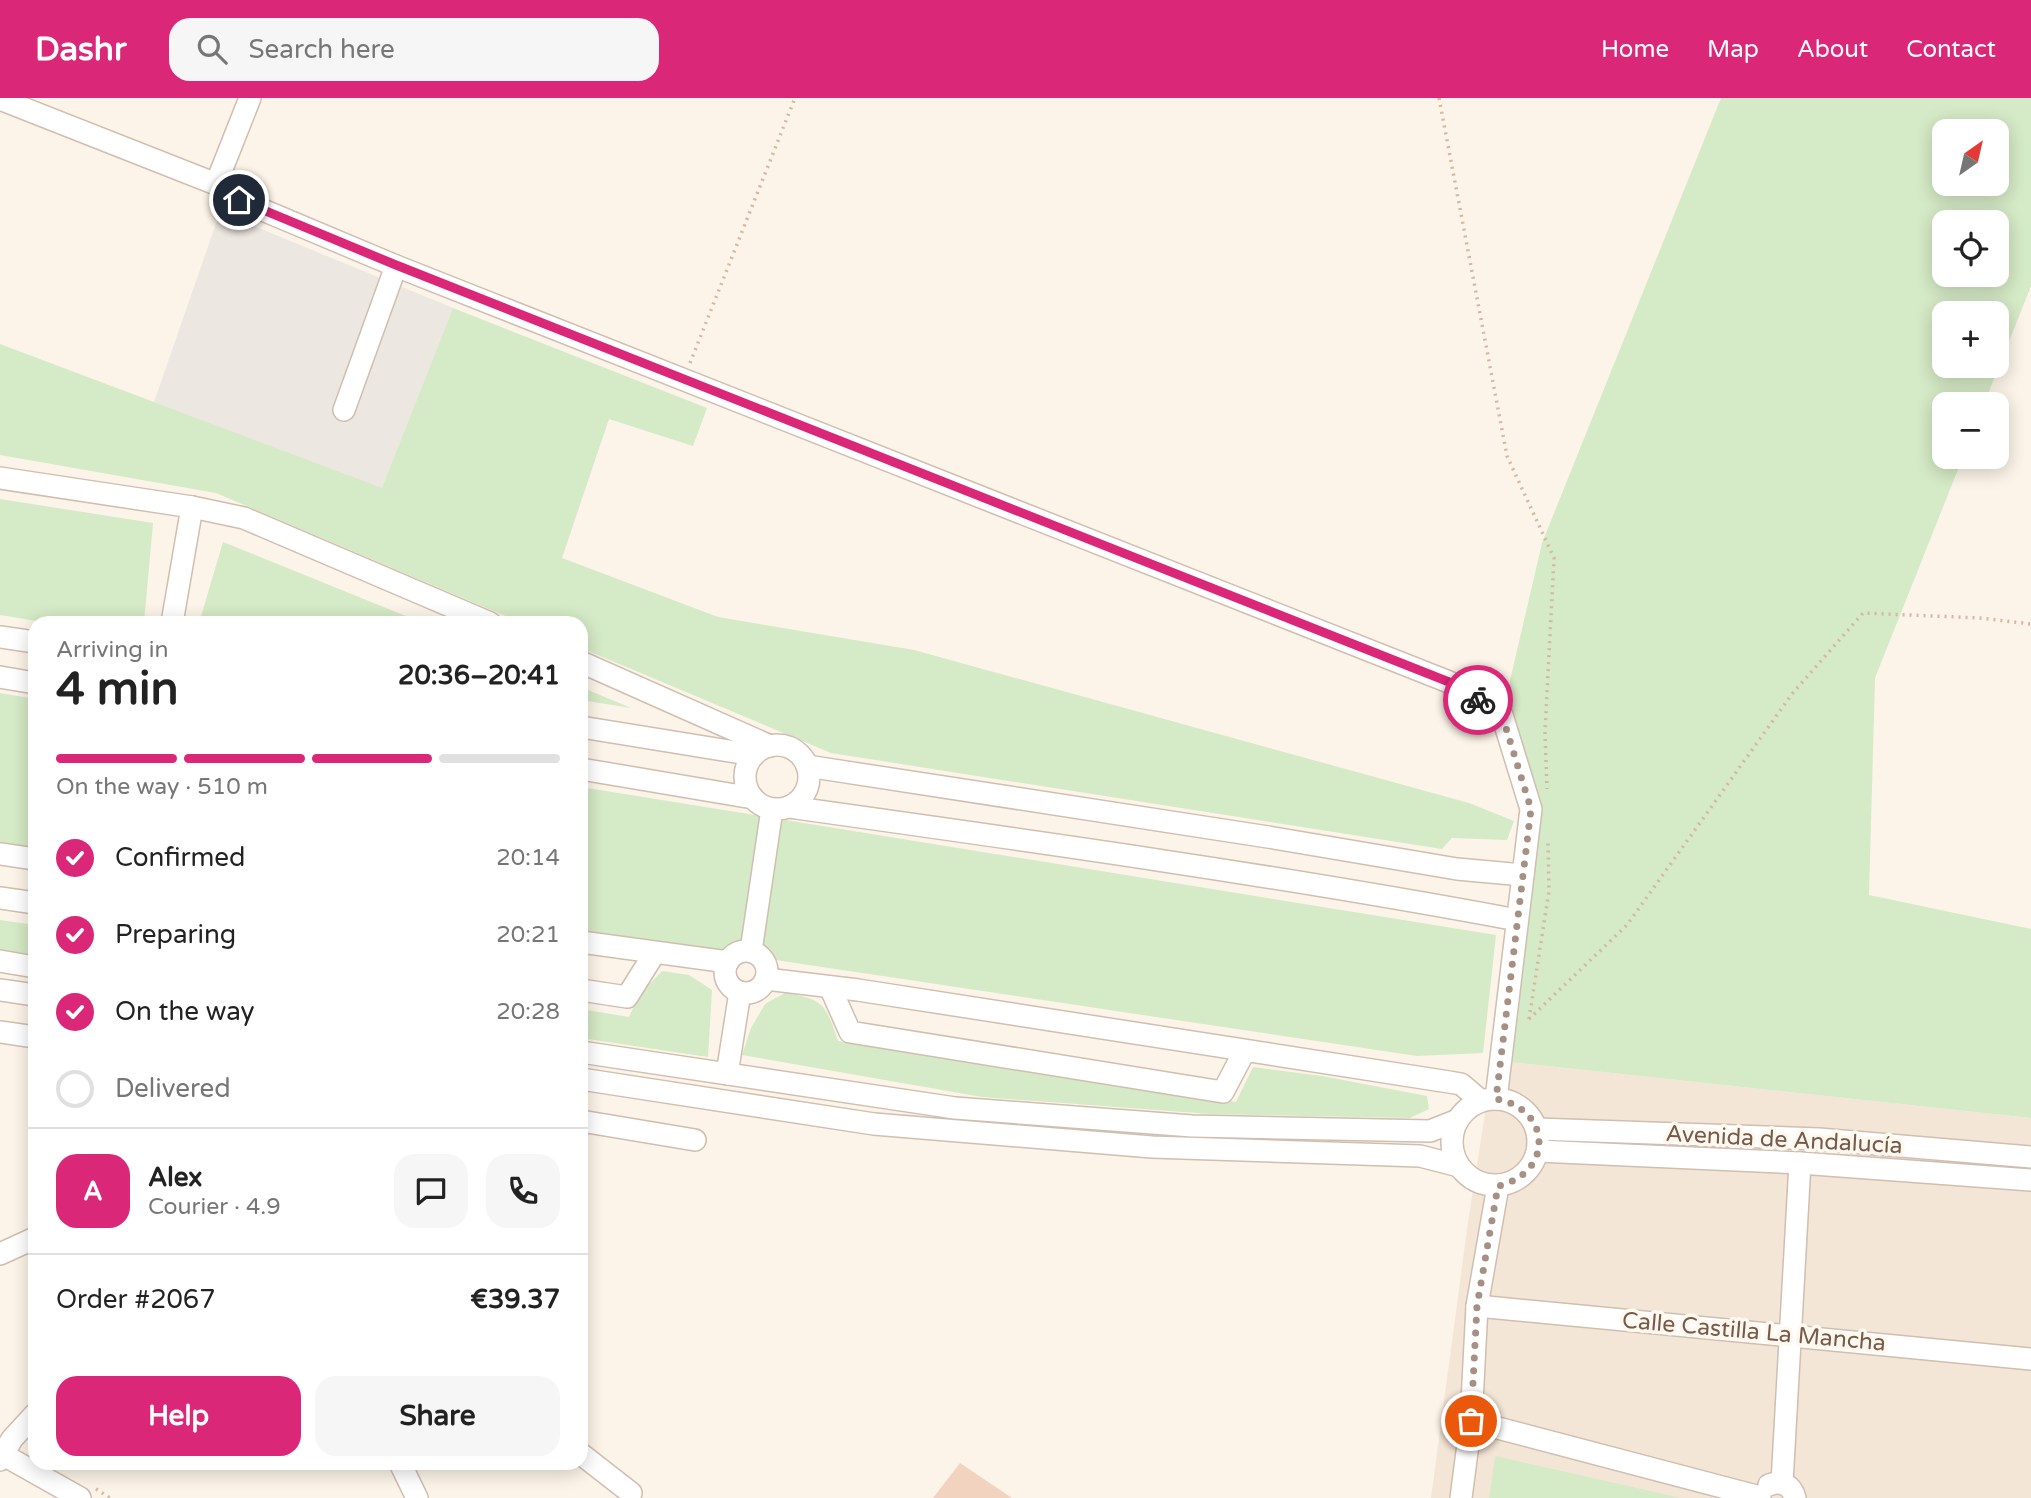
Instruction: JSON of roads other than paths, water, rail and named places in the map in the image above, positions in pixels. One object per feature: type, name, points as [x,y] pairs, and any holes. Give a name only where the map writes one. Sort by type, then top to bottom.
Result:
[{"type":"street","points":[[216,184],[250,98]]},
{"type":"street","points":[[0,99],[216,184],[239,200],[396,265],[1449,682],[1502,715],[1531,809],[1517,920],[1488,1100]]},
{"type":"street","points":[[344,410],[396,265]]},
{"type":"street","points":[[0,478],[192,506],[244,518],[474,616]]},
{"type":"street","points":[[173,616],[192,506]]},
{"type":"street","points":[[0,637],[28,641]]},
{"type":"street","points":[[588,665],[762,750]]},
{"type":"street","points":[[0,677],[28,682]]},
{"type":"street","points":[[588,728],[762,750],[781,745],[793,750],[802,757],[807,766],[807,788],[802,797],[780,808]]},
{"type":"street","points":[[753,798],[745,781],[746,770],[762,750]]},
{"type":"street","points":[[807,766],[1457,869],[1523,875]]},
{"type":"street","points":[[588,770],[753,798],[780,808],[1100,851],[1517,920]]},
{"type":"street","points":[[751,951],[780,808]]},
{"type":"street","points":[[0,854],[28,858]]},
{"type":"street","points":[[0,898],[28,902]]},
{"type":"street","points":[[588,944],[728,962]]},
{"type":"street","points":[[751,951],[764,960],[767,967],[766,979],[757,990],[740,992],[729,985],[725,975],[728,962],[736,953],[751,951]]},
{"type":"street","points":[[588,991],[627,997],[654,954]]},
{"type":"street","points":[[0,961],[28,966]]},
{"type":"street","points":[[766,979],[1059,1021],[1461,1084],[1488,1100],[1509,1101],[1521,1107],[1531,1117],[1537,1129],[1538,1152],[1533,1165],[1511,1183],[1498,1186],[1483,1184],[1469,1177],[1459,1166],[1452,1143],[1458,1120],[1464,1112],[1488,1100]]},
{"type":"street","points":[[831,987],[850,1032],[1209,1090],[1223,1092],[1244,1052]]},
{"type":"street","points":[[0,990],[28,994]]},
{"type":"street","points":[[727,1074],[740,992]]},
{"type":"street","points":[[0,1032],[28,1036]]},
{"type":"street","points":[[588,1053],[955,1108],[1192,1126],[1430,1131],[1458,1120]]},
{"type":"street","points":[[588,1080],[874,1124],[1152,1147],[1420,1156],[1459,1166]]},
{"type":"street","points":[[588,1122],[695,1139]]},
{"type":"street","name":"Avenida de Andalucía","points":[[1537,1129],[1819,1139],[2031,1157]]},
{"type":"street","name":"Avenida de Andalucía","points":[[1538,1152],[1800,1163],[2031,1180]]},
{"type":"street","points":[[1471,1421],[1760,1498],[1770,1484],[1789,1490],[1791,1336],[1800,1163]]},
{"type":"street","points":[[1461,1498],[1471,1421],[1477,1306],[1498,1186]]},
{"type":"street","points":[[0,1254],[28,1241]]},
{"type":"street","name":"Calle Castilla La Mancha","points":[[1477,1306],[2031,1359]]},
{"type":"street","points":[[28,1422],[1,1456],[80,1498]]},
{"type":"street","points":[[588,1459],[631,1493]]},
{"type":"street","points":[[403,1470],[417,1498]]}]
